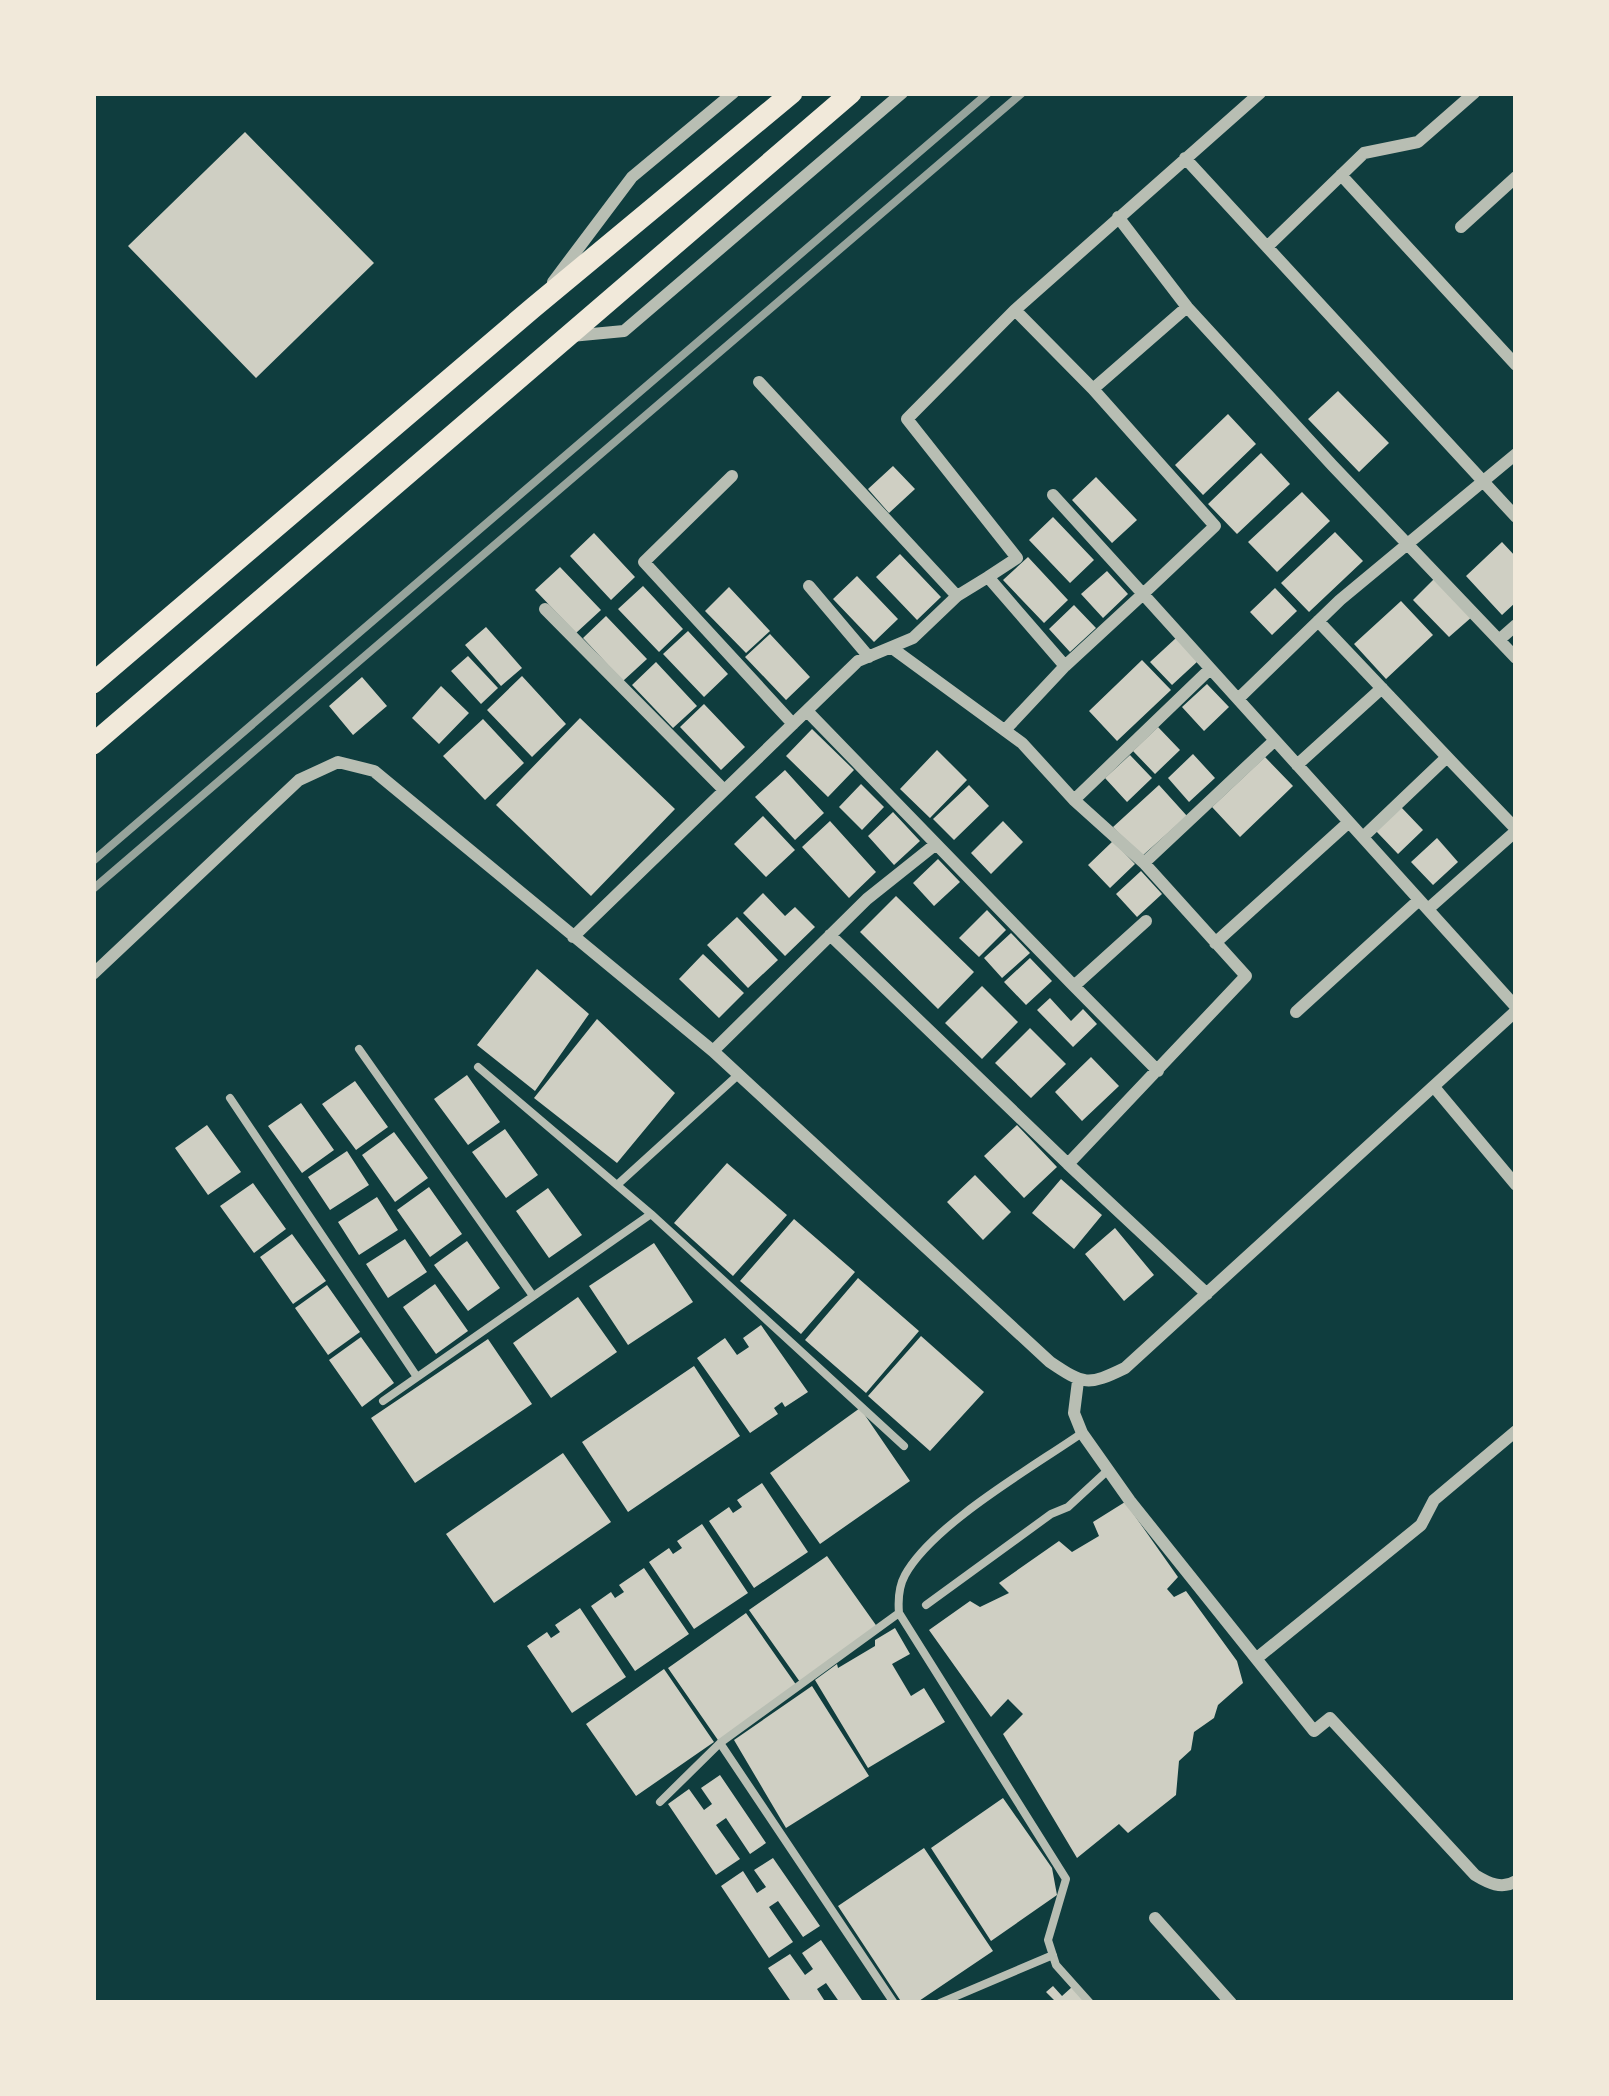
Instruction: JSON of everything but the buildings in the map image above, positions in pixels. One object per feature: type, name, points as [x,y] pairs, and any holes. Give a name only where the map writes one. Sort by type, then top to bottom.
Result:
[{"type":"main road","points":[[93,683],[792,93]]},
{"type":"main road","points":[[93,744],[850,93]]},
{"type":"street","points":[[535,307],[632,177],[733,93]]},
{"type":"street","points":[[569,336],[624,331],[902,93]]},
{"type":"street","points":[[573,937],[858,661],[914,638],[957,596],[1017,558],[907,419],[1015,310],[1260,93]]},
{"type":"street","points":[[1268,247],[1364,153],[1418,142],[1474,93]]},
{"type":"street","points":[[1185,158],[1516,517]]},
{"type":"street","points":[[1341,176],[1516,365]]},
{"type":"street","points":[[1461,227],[1516,177]]},
{"type":"street","points":[[1118,217],[1187,307],[1516,658]]},
{"type":"street","points":[[1093,389],[1187,307]]},
{"type":"street","points":[[1005,730],[1065,666],[1214,526],[1093,389],[1015,310]]},
{"type":"street","points":[[760,382],[957,596]]},
{"type":"street","points":[[1238,699],[1318,621],[1516,454]]},
{"type":"street","points":[[732,476],[644,562],[794,724]]},
{"type":"street","points":[[93,974],[299,781],[338,763],[374,771],[713,1052],[1050,1362],[1078,1381],[1101,1379],[1125,1368],[1516,1009],[1053,495]]},
{"type":"street","points":[[988,577],[1065,666]]},
{"type":"street","points":[[809,586],[869,657]]},
{"type":"street","points":[[544,609],[724,790]]},
{"type":"street","points":[[1296,1012],[1516,830],[1318,621]]},
{"type":"street","points":[[1499,640],[1516,625]]},
{"type":"street","points":[[892,648],[1022,743],[1074,800],[1144,863],[1246,976],[1068,1164]]},
{"type":"street","points":[[1074,800],[1210,669]]},
{"type":"street","points":[[1297,765],[1382,688]]},
{"type":"street","points":[[807,711],[1158,1071]]},
{"type":"street","points":[[1144,863],[1275,740]]},
{"type":"street","points":[[1363,837],[1447,757]]},
{"type":"street","points":[[1215,943],[1349,822]]},
{"type":"street","points":[[713,1052],[867,899],[936,844]]},
{"type":"street","points":[[1074,986],[1146,921]]},
{"type":"street","points":[[830,935],[1207,1294]]},
{"type":"street","points":[[1434,1087],[1516,1185]]},
{"type":"street","points":[[1078,1381],[1073,1414],[1082,1433],[1130,1501],[1314,1731],[1330,1718],[1475,1875],[1490,1884],[1516,1880]]},
{"type":"street","points":[[1257,1658],[1421,1525],[1434,1500],[1516,1431]]},
{"type":"street","points":[[1155,1918],[1231,2003]]},
{"type":"lane","points":[[359,1049],[533,1296]]},
{"type":"lane","points":[[478,1066],[651,1214],[904,1445]]},
{"type":"lane","points":[[616,1185],[738,1075]]},
{"type":"lane","points":[[230,1098],[417,1377]]},
{"type":"lane","points":[[383,1401],[651,1214]]},
{"type":"lane","points":[[1082,1433],[938,1534],[903,1577],[898,1602],[899,1612],[1066,1879],[1048,1940],[1056,1965],[1090,2003]]},
{"type":"lane","points":[[926,1604],[1051,1514],[1068,1507],[1108,1470]]},
{"type":"lane","points":[[660,1802],[720,1743],[899,1612]]},
{"type":"lane","points":[[720,1743],[894,2003]]},
{"type":"lane","points":[[940,2003],[1053,1955]]},
{"type":"railway","points":[[93,861],[988,93]]},
{"type":"railway","points":[[93,889],[1022,93]]}]
